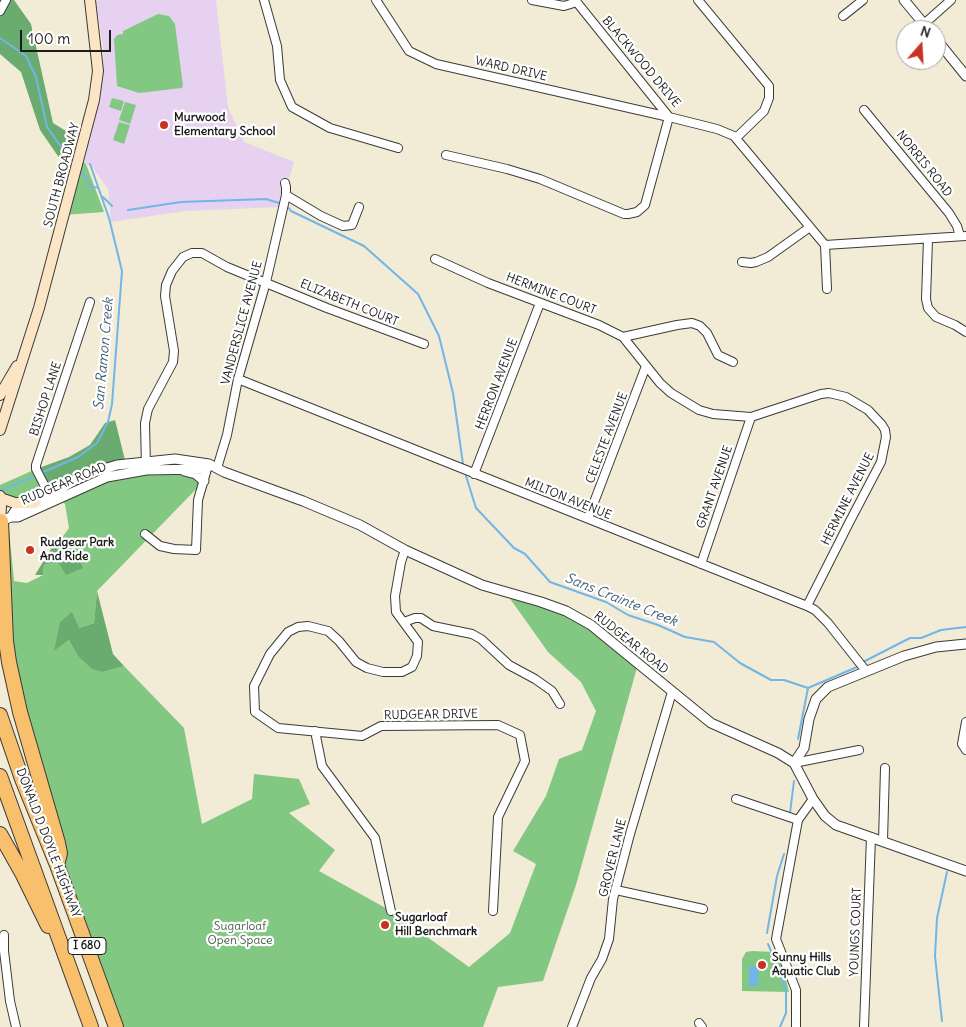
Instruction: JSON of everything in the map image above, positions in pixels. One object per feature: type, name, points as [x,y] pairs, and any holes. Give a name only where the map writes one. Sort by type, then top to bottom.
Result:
[{"type":"highway","points":[[4,520],[6,641],[9,662],[20,712],[58,843],[60,854],[57,865]]},
{"type":"highway","name":"DONALD D DOYLE HIGHWAY","points":[[0,716],[116,1027]]},
{"type":"highway","name":"DONALD D DOYLE HIGHWAY","points":[[0,776],[91,1027]]},
{"type":"highway","points":[[0,834],[49,928],[58,934]]},
{"type":"highway","name":"I 680","points":[[72,974],[85,987],[100,1027]]},
{"type":"main road","name":"SOUTH BROADWAY","points":[[0,430],[39,308],[94,100],[98,71],[90,0]]},
{"type":"main road","name":"SOUTH BROADWAY","points":[[0,395],[25,352]]},
{"type":"main road","points":[[0,497],[15,503],[35,506]]},
{"type":"main road","points":[[0,497],[4,520]]},
{"type":"street","points":[[0,11],[6,0]]},
{"type":"street","points":[[264,0],[277,46],[280,80],[292,107],[330,128],[398,148]]},
{"type":"street","name":"WARD DRIVE","points":[[376,0],[409,51],[436,64],[669,117]]},
{"type":"street","points":[[532,0],[564,6],[576,1]]},
{"type":"street","points":[[698,0],[769,86],[769,98],[764,111],[736,138]]},
{"type":"street","points":[[843,16],[863,0]]},
{"type":"street","points":[[904,0],[920,20]]},
{"type":"street","points":[[932,20],[951,0]]},
{"type":"street","name":"BLACKWOOD DRIVE","points":[[576,1],[669,117],[726,131],[736,138],[825,245]]},
{"type":"street","points":[[946,51],[966,76]]},
{"type":"street","name":"NORRIS ROAD","points":[[864,110],[949,213],[963,236]]},
{"type":"street","points":[[446,155],[540,178],[624,214],[628,214],[637,212],[645,205],[669,117]]},
{"type":"street","name":"VANDERSLICE AVENUE","points":[[217,468],[227,435],[238,379],[266,282],[286,195],[285,183]]},
{"type":"street","points":[[286,195],[321,216],[343,226],[352,225],[359,207]]},
{"type":"street","points":[[742,262],[751,263],[762,259],[810,227]]},
{"type":"street","points":[[827,289],[825,245],[963,236]]},
{"type":"street","points":[[928,239],[926,299],[928,308],[936,317],[966,332]]},
{"type":"street","name":"ELIZABETH COURT","points":[[146,466],[145,423],[148,409],[174,362],[165,296],[166,285],[172,271],[183,257],[192,253],[202,253],[227,267],[327,308],[424,344]]},
{"type":"street","name":"HERMINE COURT","points":[[435,259],[488,283],[599,325],[623,337],[646,366]]},
{"type":"street","name":"BISHOP LANE","points":[[50,498],[36,469],[90,302]]},
{"type":"street","name":"HERRON AVENUE","points":[[474,474],[540,303]]},
{"type":"street","points":[[623,337],[692,323],[700,326],[707,333],[718,355],[733,362]]},
{"type":"street","name":"HERMINE AVENUE","points":[[646,366],[671,393],[699,410],[713,414],[751,417],[821,394],[837,394],[868,410],[882,424],[885,430],[884,453],[878,470],[850,520],[807,606]]},
{"type":"street","name":"CELESTE AVENUE","points":[[588,518],[646,366]]},
{"type":"street","name":"MILTON AVENUE","points":[[238,379],[807,606],[815,610],[828,623],[866,671]]},
{"type":"street","name":"GRANT AVENUE","points":[[701,564],[751,417]]},
{"type":"street","name":"RUDGEAR ROAD","points":[[4,520],[15,511],[35,506],[50,498],[107,477],[146,466],[175,459],[209,464],[224,472],[303,501],[360,525],[405,550],[482,585],[566,611],[591,625],[711,723],[778,753],[794,763]]},
{"type":"street","name":"RUDGEAR ROAD","points":[[146,466],[177,469],[217,468]]},
{"type":"street","points":[[177,469],[196,474],[204,481]]},
{"type":"street","points":[[145,534],[160,546],[196,550],[198,500],[207,469]]},
{"type":"street","name":"RUDGEAR DRIVE","points":[[405,550],[400,562],[395,596],[396,612],[418,642],[417,656],[412,667],[402,672],[384,672],[367,668],[356,662],[328,631],[308,626],[298,627],[288,632],[270,654],[254,686],[255,712],[278,728],[362,736],[381,726],[498,725],[520,735],[525,761],[498,817],[493,911]]},
{"type":"street","points":[[404,622],[415,618],[422,618],[433,626],[472,634],[481,639],[509,665],[552,691],[560,704]]},
{"type":"street","points":[[794,763],[804,748],[809,719],[816,699],[828,687],[922,651],[966,644]]},
{"type":"street","name":"GROVER LANE","points":[[572,1027],[591,978],[602,959],[609,940],[614,899],[630,834],[672,692]]},
{"type":"street","points":[[966,722],[962,744],[966,750]]},
{"type":"street","points":[[315,731],[322,766],[375,838],[391,911]]},
{"type":"street","points":[[794,763],[859,750]]},
{"type":"street","points":[[794,763],[813,799],[825,816],[836,825],[966,871]]},
{"type":"street","points":[[883,841],[885,768]]},
{"type":"street","points":[[736,799],[798,820]]},
{"type":"street","points":[[796,1027],[796,990],[776,939],[798,820],[813,799]]},
{"type":"street","name":"YOUNGS COURT","points":[[864,1027],[871,837]]},
{"type":"street","points":[[616,890],[703,909]]},
{"type":"street","points":[[4,935],[10,1001],[16,1027]]},
{"type":"shaded area","name":"Murwood Elementary School","points":[[216,0],[228,107],[244,142],[294,162],[281,207],[185,211],[111,222],[108,189],[93,168],[83,162],[104,75],[103,46],[96,1]]},
{"type":"green space","points":[[6,0],[14,0],[31,24],[53,123],[71,134],[62,162],[40,130],[21,72],[0,54],[0,11]]},
{"type":"green space","points":[[158,14],[169,16],[175,24],[182,88],[139,93],[117,86],[114,39],[117,35],[123,34],[123,31]]},
{"type":"green space","points":[[112,98],[124,101],[121,111],[109,107]]},
{"type":"green space","points":[[125,102],[136,105],[130,124],[119,120]]},
{"type":"green space","points":[[119,122],[130,125],[124,144],[113,140]]},
{"type":"green space","points":[[79,159],[86,164],[104,212],[64,215]]},
{"type":"green space","points":[[115,420],[126,464],[48,494],[36,469],[69,457],[90,445],[105,423]]},
{"type":"green space","points":[[36,469],[48,494],[35,503],[0,498],[0,485]]},
{"type":"green space","name":"Sugarloaf Open Space","points":[[177,469],[204,481],[97,591],[94,623],[79,628],[55,650],[69,640],[77,655],[103,672],[124,666],[184,728],[202,824],[252,799],[254,774],[299,779],[310,804],[289,813],[335,850],[319,871],[391,911],[469,967],[510,933],[536,864],[513,851],[546,796],[559,759],[582,750],[596,711],[581,682],[548,652],[506,593],[566,611],[638,664],[576,885],[543,981],[498,987],[483,1027],[116,1027],[57,865],[20,712],[1,521],[9,529],[14,581],[27,583],[43,575],[44,565],[58,562],[67,547],[58,543],[69,528],[65,504],[59,498],[107,477]]},
{"type":"green space","points":[[58,543],[78,555],[83,568],[66,575],[58,562],[44,565],[43,575],[35,575],[54,544]]},
{"type":"green space","points":[[97,591],[113,654],[124,666],[103,672],[92,669],[77,655],[69,640],[54,651],[60,622],[72,612],[79,628],[94,623]]},
{"type":"green space","name":"Sunny Hills Aquatic Club","points":[[746,952],[775,952],[784,972],[789,992],[742,991],[742,959]]},
{"type":"water","points":[[749,966],[758,966],[758,986],[749,986]]},
{"type":"waterway","name":"San Ramon Creek","points":[[0,38],[26,56],[36,77],[47,127],[62,148]]},
{"type":"waterway","name":"San Ramon Creek","points":[[41,473],[78,457],[97,443],[108,422],[112,404],[122,271],[109,218],[90,164]]},
{"type":"waterway","name":"San Ramon Creek","points":[[81,170],[92,188],[98,187]]},
{"type":"waterway","name":"Sans Crainte Creek","points":[[103,197],[112,206]]},
{"type":"waterway","name":"Sans Crainte Creek","points":[[128,210],[181,202],[266,199],[279,203]]},
{"type":"waterway","name":"Sans Crainte Creek","points":[[287,206],[291,211],[364,246],[418,294],[439,336],[453,393],[463,464]]},
{"type":"waterway","name":"San Ramon Creek","points":[[0,491],[37,475]]},
{"type":"waterway","name":"Sans Crainte Creek","points":[[466,476],[476,508],[514,548],[525,554],[550,582],[606,602],[628,615],[685,637],[714,642],[740,663],[771,680],[784,680],[808,688],[857,667]]},
{"type":"waterway","name":"Sans Crainte Creek","points":[[865,661],[910,638],[921,638],[941,630],[966,627]]},
{"type":"waterway","name":"Sans Crainte Creek","points":[[798,739],[808,688]]},
{"type":"waterway","name":"Sans Crainte Creek","points":[[790,813],[794,781]]},
{"type":"waterway","name":"Sans Crainte Creek","points":[[767,933],[777,876],[784,854]]},
{"type":"waterway","points":[[942,1021],[935,956],[937,918],[947,872]]},
{"type":"waterway","name":"Sans Crainte Creek","points":[[768,944],[782,977],[786,992],[786,1013],[780,1027]]},
{"type":"place","name":"Murwood Elementary School","points":[[164,125]]},
{"type":"place","name":"Rudgear Park And Ride","points":[[30,550]]},
{"type":"place","name":"Sugarloaf Hill Benchmark","points":[[385,925]]},
{"type":"place","name":"Sunny Hills Aquatic Club","points":[[762,965]]}]
